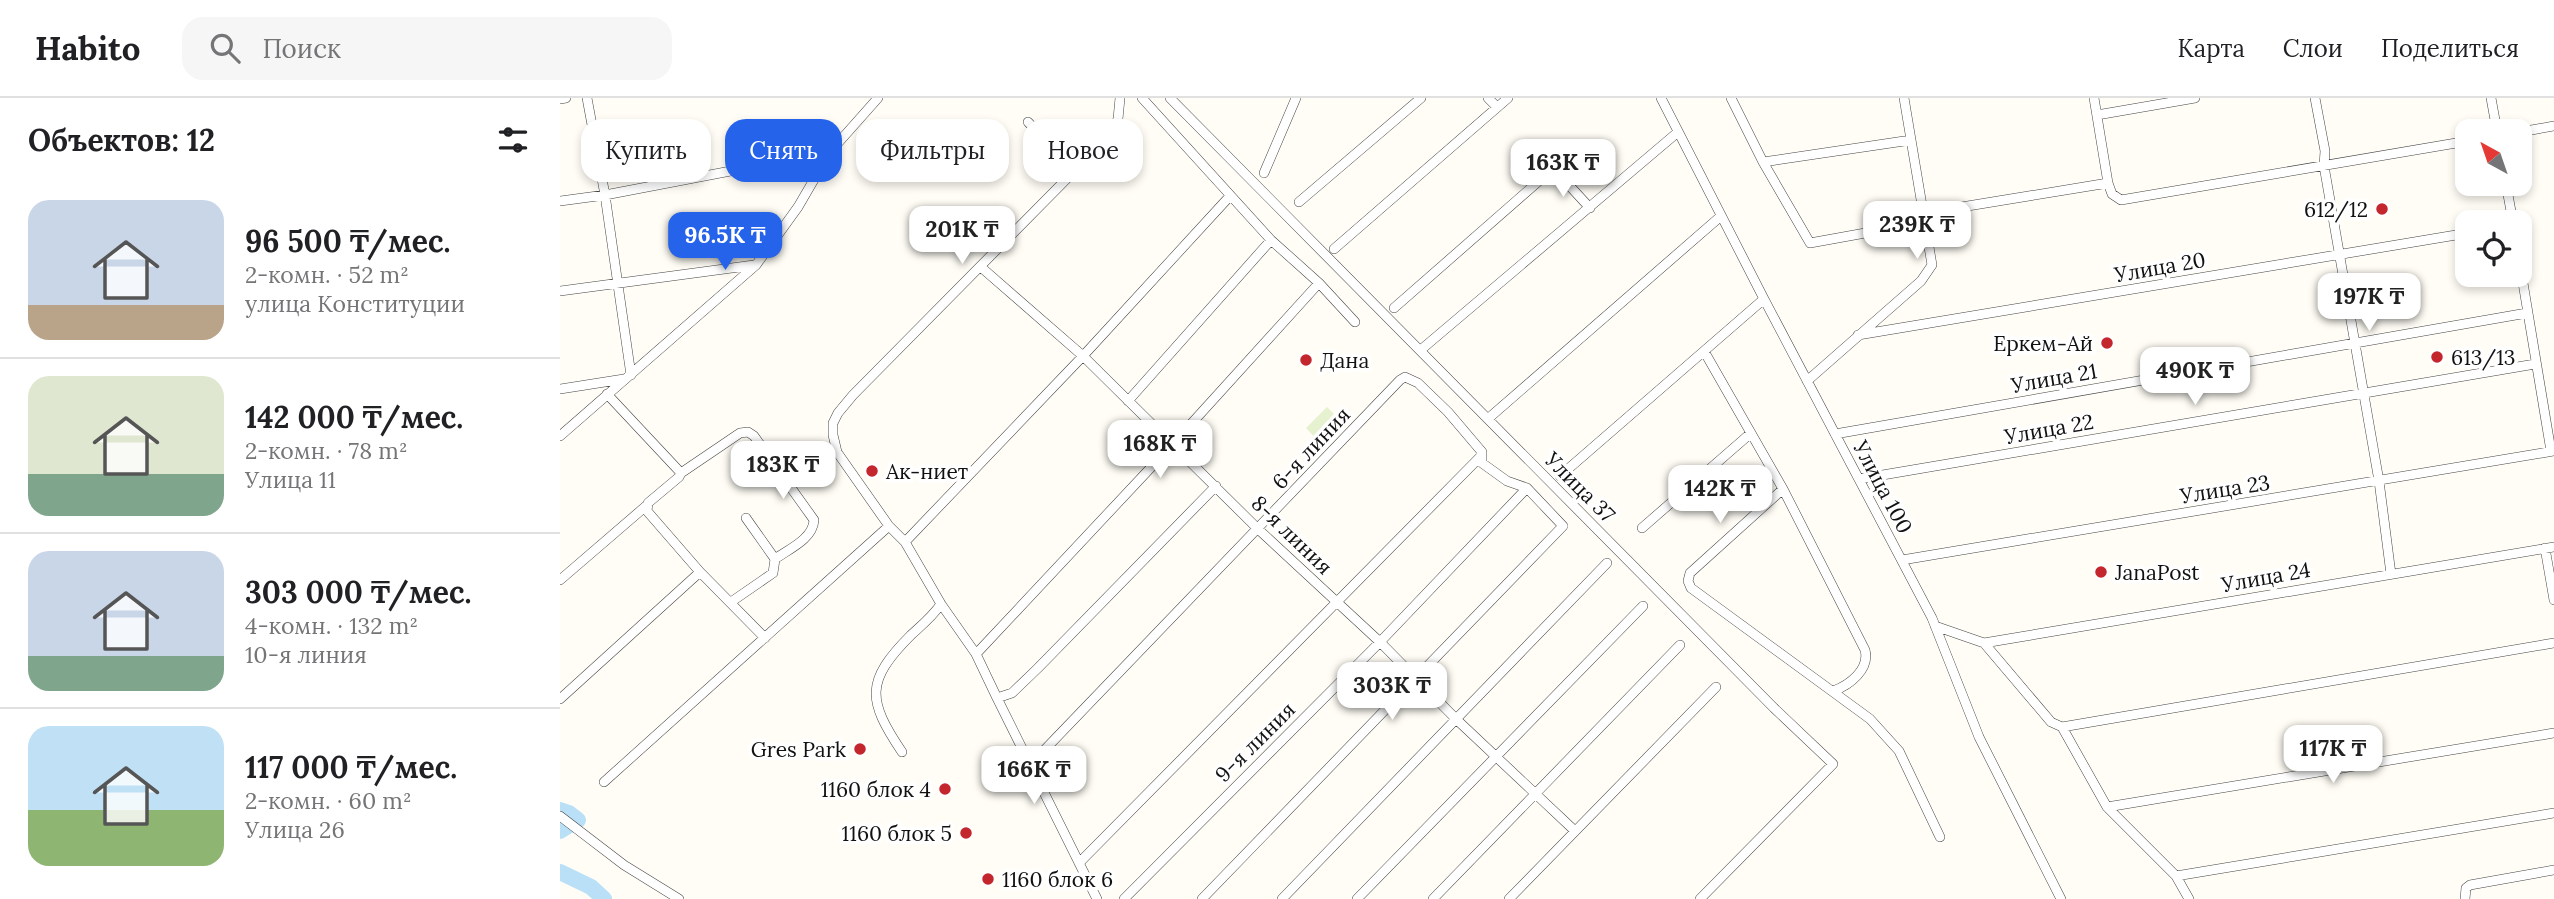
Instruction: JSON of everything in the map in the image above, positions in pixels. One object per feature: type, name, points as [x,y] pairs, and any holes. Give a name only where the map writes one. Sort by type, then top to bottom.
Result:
[{"type":"street","points":[[560,99],[566,98]]},
{"type":"street","points":[[587,98],[605,195],[629,377]]},
{"type":"street","points":[[842,138],[878,98]]},
{"type":"street","points":[[1118,119],[1120,98]]},
{"type":"street","points":[[1142,98],[1271,240],[1319,283],[1355,322]]},
{"type":"street","name":"Улица 37","points":[[1170,98],[1773,708],[1833,764],[1700,899]]},
{"type":"street","points":[[1264,173],[1296,98]]},
{"type":"street","points":[[1299,202],[1421,98]]},
{"type":"street","points":[[1489,98],[1497,107]]},
{"type":"street","points":[[1334,249],[1508,98]]},
{"type":"street","name":"Улица 100","points":[[1661,98],[1763,299],[1935,625],[1979,737],[2061,899]]},
{"type":"street","points":[[1731,98],[1763,162],[1811,243],[2108,183]]},
{"type":"street","points":[[1807,381],[1928,272],[1932,265],[1926,218],[1903,98]]},
{"type":"street","points":[[2094,98],[2108,183],[2112,194],[2121,200],[2455,143]]},
{"type":"street","points":[[2097,115],[2195,98]]},
{"type":"street","points":[[2315,98],[2325,151],[2324,166],[2379,481],[2391,574]]},
{"type":"street","points":[[2491,98],[2495,119]]},
{"type":"street","points":[[2532,130],[2554,126]]},
{"type":"street","points":[[1423,348],[1678,132]]},
{"type":"street","points":[[1763,162],[1911,140]]},
{"type":"street","points":[[1394,308],[1548,173],[1555,170],[1590,208]]},
{"type":"street","points":[[560,201],[725,172]]},
{"type":"street","points":[[560,436],[755,265],[798,207],[813,182]]},
{"type":"street","points":[[1065,182],[838,413],[833,423],[833,435],[837,452],[889,526],[905,542],[941,604],[976,654],[1097,899]]},
{"type":"street","points":[[905,542],[1083,356],[1230,196]]},
{"type":"street","points":[[1490,416],[1721,216]]},
{"type":"street","name":"Улица 20","points":[[1858,335],[2455,235]]},
{"type":"street","points":[[1128,401],[1271,240]]},
{"type":"street","points":[[560,291],[755,265]]},
{"type":"street","name":"8-я линия","points":[[982,268],[1083,356],[1258,529],[1380,642],[1495,757],[1575,831]]},
{"type":"street","points":[[976,654],[1319,283]]},
{"type":"street","points":[[2523,287],[2552,451]]},
{"type":"street","points":[[1560,476],[1763,299]]},
{"type":"street","name":"Улица 21","points":[[1835,434],[2527,313]]},
{"type":"street","points":[[1704,351],[1783,489],[1865,650],[1867,659],[1862,671],[1843,687],[1833,691]]},
{"type":"street","name":"Улица 22","points":[[1860,479],[2535,364]]},
{"type":"street","points":[[560,389],[629,377]]},
{"type":"street","name":"6-я линия","points":[[1030,765],[1405,377],[1418,383],[1448,412],[1482,452],[1482,463],[1507,481],[1527,488],[1563,526],[1415,677]]},
{"type":"street","points":[[607,394],[681,474]]},
{"type":"street","points":[[560,580],[681,474],[740,433],[748,432],[754,436],[814,520],[809,534],[775,559]]},
{"type":"street","points":[[1642,528],[1751,433]]},
{"type":"street","name":"Улица 23","points":[[1902,560],[2552,451]]},
{"type":"street","points":[[1079,863],[1482,455]]},
{"type":"street","points":[[997,698],[1012,693],[1038,668],[1216,486]]},
{"type":"street","name":"9-я линия","points":[[1124,899],[1380,642],[1527,488]]},
{"type":"street","points":[[1783,489],[1690,573],[1688,581],[1691,588],[1870,719],[1899,751],[1940,837]]},
{"type":"street","points":[[646,506],[647,511],[700,572],[765,638]]},
{"type":"street","points":[[731,601],[773,573],[775,559],[746,518]]},
{"type":"street","points":[[604,782],[889,526]]},
{"type":"street","points":[[2550,547],[2554,600]]},
{"type":"street","name":"Улица 24","points":[[1984,643],[2550,547]]},
{"type":"street","points":[[1282,899],[1607,563]]},
{"type":"street","points":[[560,699],[700,572]]},
{"type":"street","points":[[902,752],[882,722],[876,697],[878,677],[941,604]]},
{"type":"street","points":[[1357,899],[1643,606]]},
{"type":"street","points":[[1935,625],[1984,643],[2051,722],[2062,727],[2554,643]]},
{"type":"street","points":[[1433,899],[1681,645]]},
{"type":"street","points":[[1202,899],[1415,677]]},
{"type":"street","points":[[1509,899],[1716,687]]},
{"type":"street","points":[[2062,727],[2106,807],[2176,876],[2189,899]]},
{"type":"street","points":[[2106,807],[2554,733]]},
{"type":"street","points":[[2176,876],[2554,813]]},
{"type":"street","points":[[560,816],[624,865],[679,899]]},
{"type":"street","points":[[2465,899],[2466,888],[2470,885],[2554,870]]},
{"type":"green space","points":[[1327,407],[1342,422],[1321,444],[1306,428]]},
{"type":"waterway","points":[[560,810],[578,820],[560,831]]},
{"type":"waterway","points":[[560,872],[591,887],[604,899]]},
{"type":"place","name":"612/12","points":[[2382,209]]},
{"type":"place","name":"Еркем-Ай","points":[[2107,343]]},
{"type":"place","name":"613/13","points":[[2437,357]]},
{"type":"place","name":"Дана","points":[[1306,360]]},
{"type":"place","name":"Ак-ниет","points":[[872,471]]},
{"type":"place","name":"JanaPost","points":[[2101,572]]},
{"type":"place","name":"Gres Park","points":[[860,749]]},
{"type":"place","name":"1160 блок 4","points":[[945,789]]},
{"type":"place","name":"1160 блок 5","points":[[966,833]]},
{"type":"place","name":"1160 блок 6","points":[[988,879]]}]
